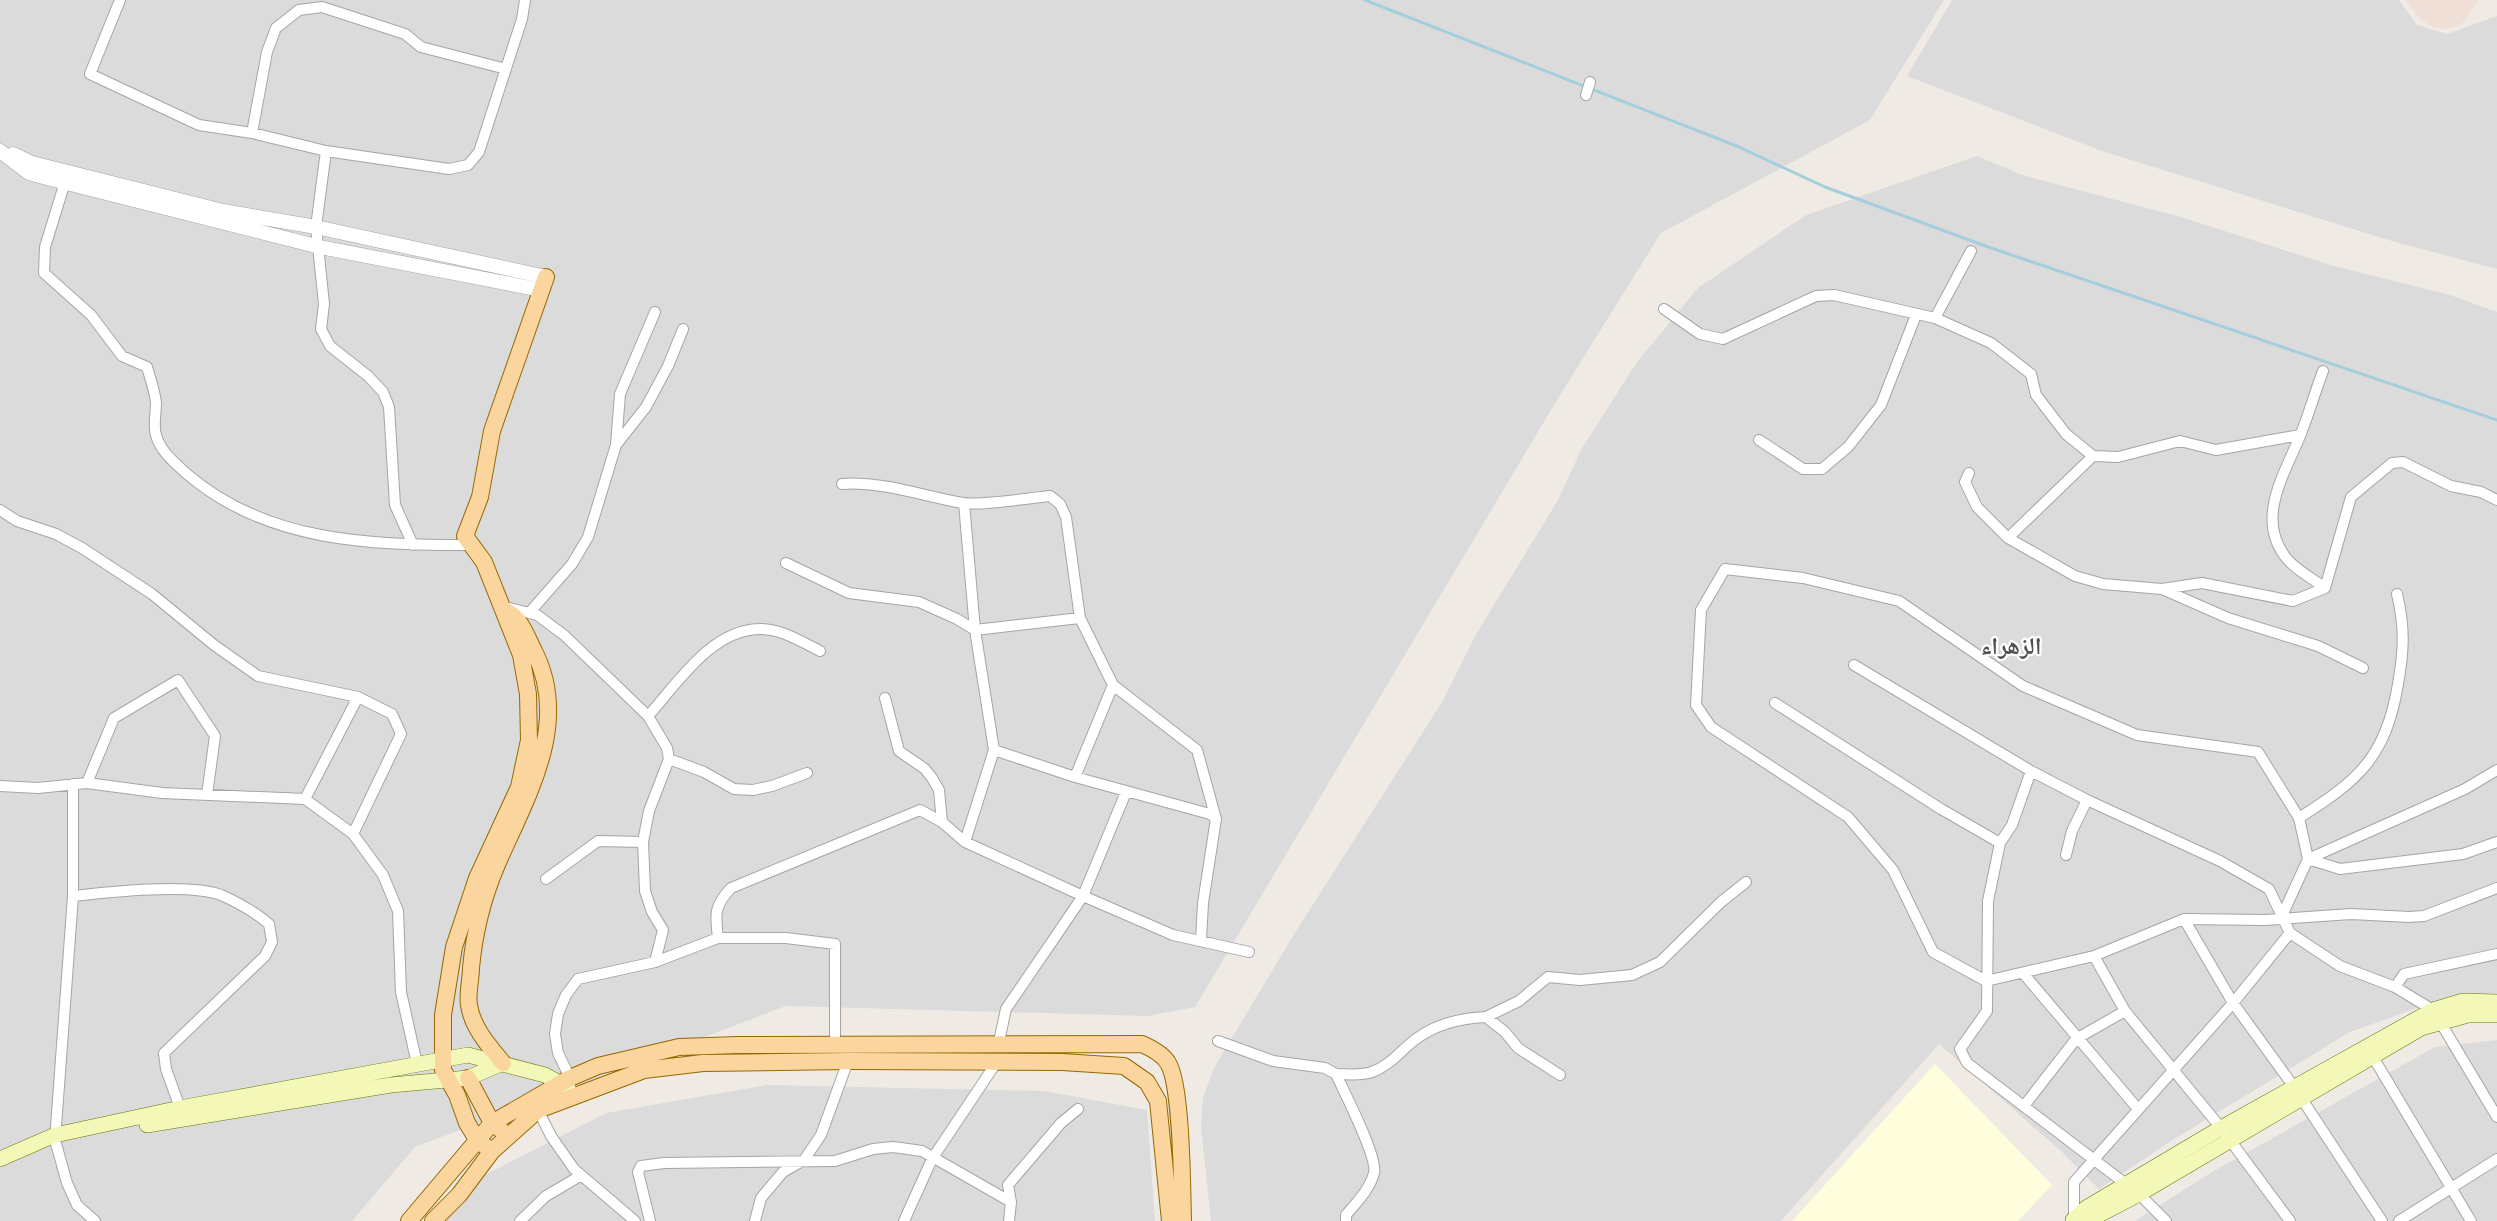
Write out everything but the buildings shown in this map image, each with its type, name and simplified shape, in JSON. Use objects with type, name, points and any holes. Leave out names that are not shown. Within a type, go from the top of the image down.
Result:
[{"type":"main road","points":[[492,1151],[478,1141],[447,1079],[441,1060],[443,1015],[454,946],[477,878],[519,787],[529,740],[528,694],[521,655],[484,562],[469,545],[465,536],[480,497],[492,431],[543,284]]},
{"type":"main road","points":[[501,607],[518,620],[537,656],[548,690],[547,736],[536,780],[495,869],[473,944],[468,1004],[482,1037],[503,1063]]},
{"type":"main road","points":[[2072,1221],[2086,1208],[2132,1190],[2225,1133],[2463,1001],[2497,1002]]},
{"type":"main road","points":[[2437,1016],[2497,1015]]},
{"type":"main road","points":[[433,1221],[459,1195],[492,1151],[538,1110],[644,1071],[703,1063],[848,1061],[997,1055],[1142,1044],[1164,1058],[1169,1064],[1177,1096],[1183,1221]]},
{"type":"main road","points":[[409,1221],[492,1123],[565,1081],[598,1065],[680,1047],[835,1046],[997,1055],[1124,1066],[1147,1082],[1156,1094],[1160,1108],[1170,1221]]},
{"type":"main road","points":[[0,1159],[55,1138],[180,1108],[468,1055],[565,1081],[581,1095]]},
{"type":"main road","points":[[55,1138],[391,1085],[468,1078],[503,1063]]},
{"type":"main road","points":[[468,1078],[492,1123],[509,1135]]},
{"type":"street","points":[[120,0],[90,74],[199,125],[252,133],[326,151],[428,168],[450,169],[468,165],[479,152],[522,19],[525,0]]},
{"type":"street","points":[[252,133],[267,52],[276,28],[299,10],[322,7],[405,34],[420,47],[506,69]]},
{"type":"street","points":[[1586,95],[1590,82]]},
{"type":"street","points":[[0,150],[29,173],[320,247],[543,284]]},
{"type":"street","points":[[0,150],[32,163],[223,211],[316,227],[543,284]]},
{"type":"street","points":[[326,151],[316,227],[320,247],[324,304],[321,329],[330,346],[368,376],[383,392],[389,407],[395,505],[413,545]]},
{"type":"street","points":[[64,182],[45,247],[44,273],[92,315],[122,356],[147,367],[156,400],[156,435],[169,458],[195,481],[239,510],[287,529],[373,543],[469,545]]},
{"type":"street","points":[[1935,318],[1971,251]]},
{"type":"street","points":[[1664,309],[1700,334],[1723,339],[1816,296],[1834,294],[1935,318],[1991,343],[2031,374],[2036,394],[2066,434],[2092,456],[2118,457],[2180,441],[2216,450],[2300,435]]},
{"type":"street","points":[[529,613],[572,564],[588,537],[616,445],[620,394],[655,312]]},
{"type":"street","points":[[1759,440],[1803,469],[1822,469],[1848,447],[1881,405],[1916,315]]},
{"type":"street","points":[[616,445],[646,406],[668,366],[683,328]]},
{"type":"street","points":[[2323,370],[2300,435],[2278,486],[2271,518],[2278,544],[2289,560],[2325,588]]},
{"type":"street","points":[[2008,538],[2092,456]]},
{"type":"street","points":[[2325,588],[2351,497],[2392,463],[2403,462],[2451,486],[2481,492],[2497,500]]},
{"type":"street","points":[[1969,473],[1965,483],[1977,507],[2008,538],[2075,576],[2103,584],[2162,589],[2202,583],[2293,601],[2325,588]]},
{"type":"street","points":[[842,484],[865,482],[964,503],[1050,496],[1060,504],[1066,517],[1080,618],[1113,685],[1197,750],[1216,819],[1203,903],[1201,939]]},
{"type":"street","points":[[964,503],[975,630],[993,750],[965,842]]},
{"type":"street","points":[[0,510],[17,521],[56,534],[82,548],[152,594],[213,645],[258,676],[358,697],[392,714],[401,734],[353,834]]},
{"type":"street","points":[[786,563],[849,593],[919,602],[975,630],[1080,618]]},
{"type":"street","points":[[2281,918],[2308,859],[2299,818],[2258,752],[2137,735],[2023,686],[1899,601],[1803,578],[1725,569],[1701,610],[1696,705],[1711,727],[1848,817],[1893,870],[1933,952],[1986,981],[2094,956],[2184,919],[2281,918],[2351,914],[2424,916],[2497,888]]},
{"type":"street","points":[[2162,589],[2228,618],[2318,646],[2363,668]]},
{"type":"street","points":[[2299,818],[2334,796],[2366,765],[2382,744],[2392,718],[2404,653],[2404,625],[2397,594]]},
{"type":"street","points":[[501,607],[537,615],[564,635],[648,716],[667,748],[669,759],[649,811],[644,842],[645,891],[652,912],[663,930],[655,962]]},
{"type":"street","points":[[648,716],[705,652],[731,636],[759,628],[789,635],[820,651]]},
{"type":"street","points":[[1854,665],[2031,771],[2087,800],[2220,861],[2269,889],[2290,933],[2340,966],[2395,987],[2437,1016],[2497,1117]]},
{"type":"street","points":[[87,783],[114,718],[178,680],[215,736],[207,795]]},
{"type":"street","points":[[1075,777],[1113,685]]},
{"type":"street","points":[[305,799],[358,697]]},
{"type":"street","points":[[885,699],[899,751],[925,769],[939,790],[942,822]]},
{"type":"street","points":[[1775,703],[1941,809],[2000,843]]},
{"type":"street","points":[[993,750],[1075,777],[1210,814],[1216,819]]},
{"type":"street","points":[[669,759],[704,771],[735,789],[753,790],[772,786],[807,772]]},
{"type":"street","points":[[2308,859],[2465,789],[2497,770]]},
{"type":"street","points":[[2031,771],[2012,825],[2000,843],[1988,902],[1987,1011],[1960,1049],[1967,1064],[2094,1159],[2166,1221]]},
{"type":"street","points":[[0,786],[38,788],[87,783],[162,793],[305,799],[353,834],[383,875],[398,910],[400,992],[417,1064]]},
{"type":"street","points":[[73,784],[73,896],[55,1138],[67,1183],[77,1205],[95,1221]]},
{"type":"street","points":[[904,1221],[932,1159],[997,1055],[1006,1009],[1083,896],[1126,792]]},
{"type":"street","points":[[2066,855],[2072,831],[2087,800]]},
{"type":"street","points":[[718,938],[715,913],[721,898],[731,888],[920,810],[942,822],[965,842],[1173,935],[1201,939],[1249,952]]},
{"type":"street","points":[[546,879],[598,841],[644,842]]},
{"type":"street","points":[[2308,859],[2340,869],[2463,854],[2497,842]]},
{"type":"street","points":[[1218,1041],[1273,1062],[1325,1068],[1336,1074],[1371,1073],[1388,1065],[1416,1039],[1430,1031],[1444,1024],[1486,1017],[1519,1001],[1548,977],[1580,980],[1632,975],[1660,962],[1721,902],[1746,882]]},
{"type":"street","points":[[73,896],[127,891],[198,891],[220,895],[269,924],[272,942],[265,956],[164,1053],[166,1069],[180,1108]]},
{"type":"street","points":[[2184,919],[2233,1003],[2298,1092],[2382,1221]]},
{"type":"street","points":[[2072,1221],[2074,1182],[2233,1003],[2290,933]]},
{"type":"street","points":[[565,1081],[555,1034],[558,1014],[566,995],[578,979],[655,962],[718,938],[786,938],[835,944],[835,1046]]},
{"type":"street","points":[[2395,987],[2404,974],[2497,954]]},
{"type":"street","points":[[2094,956],[2125,1011],[2225,1133],[2290,1221]]},
{"type":"street","points":[[2023,972],[2076,1039],[2138,1109]]},
{"type":"street","points":[[2024,1106],[2076,1039],[2125,1011]]},
{"type":"street","points":[[1486,1017],[1505,1032],[1518,1048],[1560,1075]]},
{"type":"street","points":[[2370,1052],[2471,1221]]},
{"type":"street","points":[[755,1221],[761,1198],[783,1172],[804,1161],[821,1135],[848,1061]]},
{"type":"street","points":[[1336,1074],[1370,1151],[1375,1171],[1368,1188],[1346,1215],[1346,1221]]},
{"type":"street","points":[[1009,1221],[1011,1202],[1008,1185],[1061,1123],[1078,1109]]},
{"type":"street","points":[[538,1110],[551,1136],[580,1176],[635,1221]]},
{"type":"street","points":[[650,1221],[638,1172],[641,1166],[664,1163],[835,1161],[873,1149],[893,1147],[922,1151],[932,1159],[1011,1202]]},
{"type":"street","points":[[2399,1221],[2497,1159]]},
{"type":"street","points":[[520,1221],[546,1196],[580,1176]]},
{"type":"shaded area","points":[[0,0],[1944,0],[1870,120],[1661,233],[1557,400],[1195,1007],[1148,1016],[786,1006],[415,1147],[352,1221],[0,1221]]},
{"type":"shaded area","points":[[1952,0],[2399,0],[2417,25],[2447,34],[2497,16],[2497,269],[2395,242],[2102,151],[1907,76]]},
{"type":"shaded area","points":[[2405,0],[2479,0],[2461,25],[2448,29],[2435,28],[2421,20]]},
{"type":"shaded area","points":[[1977,156],[2022,175],[2181,217],[2334,266],[2450,295],[2497,312],[2497,998],[2451,996],[2350,1032],[2171,1141],[2099,1189],[2062,1152],[1939,1044],[1781,1221],[1211,1221],[1201,1127],[1203,1097],[1214,1068],[1291,939],[1442,702],[1475,636],[1558,500],[1582,448],[1637,362],[1698,288],[1806,215]]},
{"type":"shaded area","points":[[2497,1040],[2497,1221],[2135,1221],[2212,1172],[2435,1047]]},
{"type":"shaded area","points":[[1935,1064],[2052,1185],[2018,1221],[1792,1221]]},
{"type":"shaded area","points":[[767,1085],[1045,1091],[1147,1110],[1155,1221],[443,1221],[479,1178],[606,1113]]},
{"type":"waterway","points":[[1365,0],[1739,147],[1825,187],[1991,248],[2497,420]]},
{"type":"district","name":"الزهراء","points":[[2011,646]]}]
